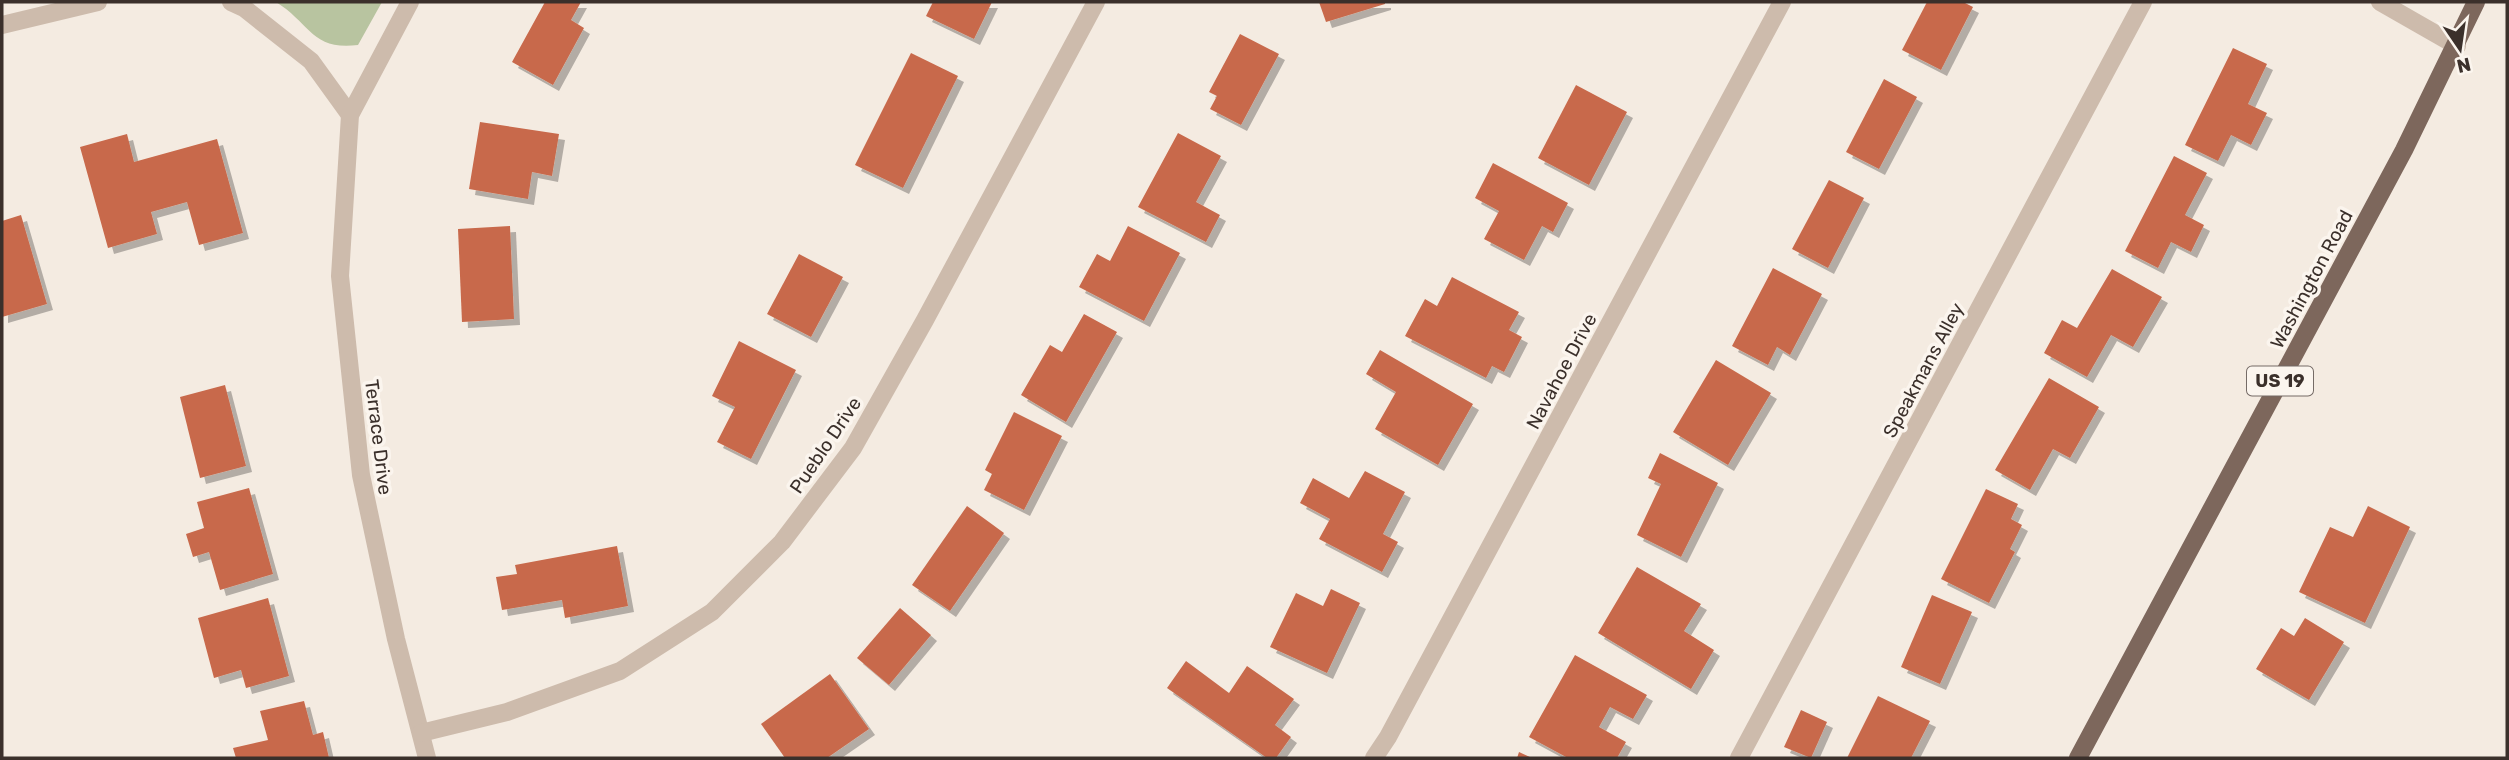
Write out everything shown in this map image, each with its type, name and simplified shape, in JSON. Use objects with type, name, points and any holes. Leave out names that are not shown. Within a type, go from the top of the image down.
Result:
[{"type":"main road","name":"Washington Road","points":[[2078,758],[2404,150],[2457,46],[2476,2]]},
{"type":"street","points":[[2,25],[98,2]]},
{"type":"street","points":[[231,2],[244,8],[311,61],[350,115]]},
{"type":"street","name":"Terrace Drive","points":[[410,2],[350,115],[340,276],[361,475],[396,639],[427,758]]},
{"type":"street","name":"Pueblo Drive","points":[[421,733],[507,712],[620,671],[712,612],[782,542],[853,448],[1096,2]]},
{"type":"street","name":"Navahoe Drive","points":[[1374,758],[1388,737],[1782,2]]},
{"type":"street","name":"Speakmans Alley","points":[[1740,758],[2143,2]]},
{"type":"street","points":[[2380,2],[2457,46]]},
{"type":"green space","points":[[276,2],[382,2],[358,45],[343,46],[321,40]]},
{"type":"building","points":[[545,2],[581,2],[571,20],[584,28],[553,85],[512,62]]},
{"type":"building","points":[[933,2],[992,2],[974,39],[926,16]]},
{"type":"building","points":[[1319,2],[1385,2],[1385,4],[1326,22]]},
{"type":"building","points":[[1927,2],[1963,2],[1973,7],[1941,70],[1902,50]]},
{"type":"building","points":[[1240,34],[1279,54],[1241,125],[1210,109],[1217,96],[1209,92]]},
{"type":"building","points":[[2233,48],[2267,64],[2248,104],[2267,113],[2251,145],[2231,135],[2218,161],[2185,145]]},
{"type":"building","points":[[911,53],[958,76],[903,188],[855,165]]},
{"type":"building","points":[[1884,79],[1917,97],[1879,169],[1846,152]]},
{"type":"building","points":[[1576,85],[1627,112],[1589,185],[1538,158]]},
{"type":"building","points":[[480,122],[559,134],[552,176],[532,172],[528,199],[469,189]]},
{"type":"building","points":[[1178,133],[1221,156],[1196,202],[1220,215],[1206,242],[1138,207]]},
{"type":"building","points":[[127,134],[134,162],[217,139],[243,233],[199,245],[187,202],[151,212],[157,234],[108,248],[80,147]]},
{"type":"building","points":[[2174,156],[2207,173],[2185,215],[2204,225],[2191,252],[2171,242],[2158,268],[2125,251]]},
{"type":"building","points":[[1493,163],[1568,203],[1553,232],[1542,226],[1524,260],[1484,239],[1499,211],[1475,198]]},
{"type":"building","points":[[1829,180],[1864,198],[1828,268],[1792,249]]},
{"type":"building","points":[[21,215],[47,304],[2,317],[2,221]]},
{"type":"building","points":[[510,226],[514,319],[462,322],[458,229]]},
{"type":"building","points":[[1128,226],[1180,253],[1144,321],[1079,287],[1097,254],[1110,261]]},
{"type":"building","points":[[799,254],[843,277],[811,337],[767,314]]},
{"type":"building","points":[[1773,268],[1822,294],[1790,355],[1777,347],[1768,365],[1732,346]]},
{"type":"building","points":[[2112,269],[2162,297],[2133,347],[2111,335],[2087,377],[2044,353],[2062,320],[2077,328]]},
{"type":"building","points":[[1452,277],[1519,312],[1509,330],[1522,337],[1504,372],[1492,366],[1486,378],[1405,336],[1425,299],[1437,306]]},
{"type":"building","points":[[1084,314],[1117,332],[1066,422],[1021,395],[1050,345],[1062,352]]},
{"type":"building","points":[[739,341],[796,370],[751,459],[717,442],[735,407],[712,396]]},
{"type":"building","points":[[1380,350],[1473,404],[1438,465],[1375,429],[1396,392],[1366,374]]},
{"type":"building","points":[[1716,360],[1771,393],[1728,465],[1673,432]]},
{"type":"building","points":[[2049,378],[2099,407],[2070,458],[2053,449],[2030,490],[1995,470]]},
{"type":"building","points":[[225,385],[246,466],[200,478],[180,397]]},
{"type":"building","points":[[1014,412],[1062,436],[1024,510],[984,490],[992,474],[985,470]]},
{"type":"building","points":[[1660,453],[1718,483],[1681,557],[1637,535],[1661,484],[1648,478]]},
{"type":"building","points":[[1365,471],[1405,492],[1383,534],[1398,542],[1382,572],[1319,539],[1330,519],[1300,503],[1313,478],[1349,498]]},
{"type":"building","points":[[249,488],[273,574],[220,590],[209,552],[193,557],[186,534],[204,528],[197,502]]},
{"type":"building","points":[[1986,489],[2018,504],[2011,519],[2022,525],[2010,549],[2015,552],[1989,603],[1941,579]]},
{"type":"building","points":[[967,506],[1004,533],[950,611],[912,585]]},
{"type":"building","points":[[2368,506],[2410,527],[2365,623],[2299,592],[2330,527],[2353,537]]},
{"type":"building","points":[[617,546],[628,606],[565,618],[562,600],[502,610],[496,577],[517,574],[515,565]]},
{"type":"building","points":[[1637,567],[1701,604],[1684,631],[1714,650],[1691,689],[1598,633]]},
{"type":"building","points":[[1331,589],[1360,603],[1327,673],[1270,647],[1296,593],[1323,606]]},
{"type":"building","points":[[1932,595],[1972,612],[1940,684],[1901,667]]},
{"type":"building","points":[[268,598],[289,676],[246,688],[241,670],[214,678],[198,618]]},
{"type":"building","points":[[900,608],[931,635],[889,685],[857,658]]},
{"type":"building","points":[[2305,618],[2344,642],[2309,700],[2256,669],[2281,628],[2294,636]]},
{"type":"building","points":[[1575,655],[1647,695],[1633,719],[1610,707],[1599,727],[1626,742],[1617,758],[1568,758],[1529,737]]},
{"type":"building","points":[[1186,661],[1229,693],[1247,666],[1294,699],[1275,725],[1291,737],[1276,758],[1267,758],[1167,688]]},
{"type":"building","points":[[830,674],[869,729],[827,758],[785,758],[761,724]]},
{"type":"building","points":[[1878,696],[1930,721],[1911,758],[1847,758]]},
{"type":"building","points":[[304,701],[313,735],[323,732],[329,758],[236,758],[233,748],[268,740],[260,711]]},
{"type":"building","points":[[1801,710],[1827,722],[1811,758],[1784,747]]},
{"type":"building","points":[[1519,752],[1532,758],[1517,758]]}]
